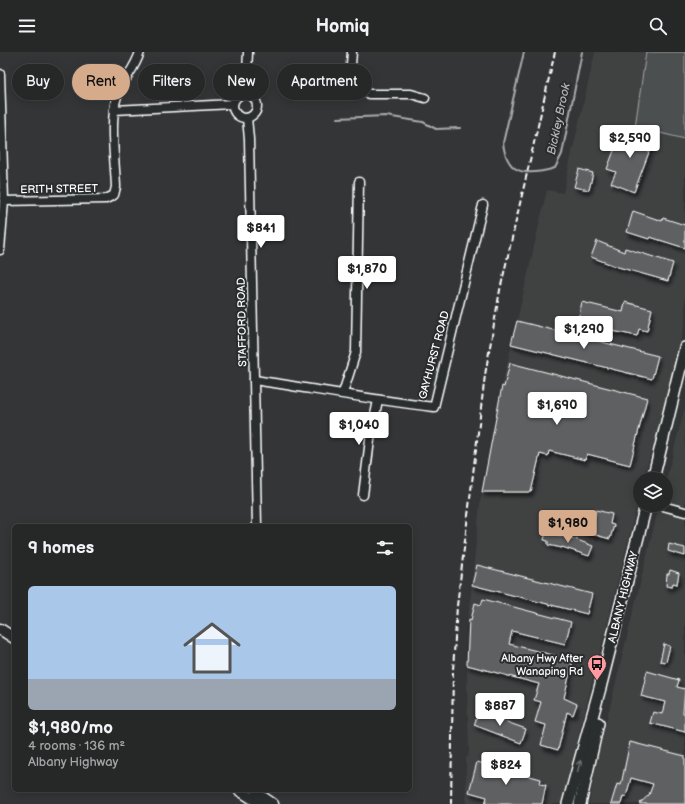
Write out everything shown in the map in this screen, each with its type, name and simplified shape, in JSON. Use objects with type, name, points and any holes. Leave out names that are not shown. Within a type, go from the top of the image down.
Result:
[{"type":"highway","points":[[655,472],[685,348]]},
{"type":"highway","points":[[662,472],[685,377]]},
{"type":"highway","name":"ALBANY HIGHWAY","points":[[568,804],[600,688],[644,512]]},
{"type":"highway","name":"ALBANY HIGHWAY","points":[[580,804],[606,689],[652,512]]},
{"type":"highway","points":[[586,776],[586,804]]},
{"type":"main road","points":[[0,629],[12,637]]},
{"type":"main road","points":[[0,637],[12,645]]},
{"type":"main road","points":[[247,792],[261,804]]},
{"type":"main road","points":[[248,792],[273,804]]},
{"type":"street","points":[[140,52],[137,63],[118,95],[114,110],[233,104]]},
{"type":"street","points":[[247,64],[248,52]]},
{"type":"street","points":[[352,52],[350,77],[357,89],[369,94],[411,94],[425,98]]},
{"type":"street","points":[[0,74],[4,201],[0,250]]},
{"type":"street","points":[[236,100],[233,104],[236,114],[247,118],[255,113],[257,104],[255,100]]},
{"type":"street","name":"ERITH STREET","points":[[4,201],[106,199],[114,195],[116,186],[114,110]]},
{"type":"street","name":"STAFFORD ROAD","points":[[247,118],[249,139],[257,524]]},
{"type":"street","points":[[343,393],[356,352],[359,182]]},
{"type":"street","name":"GAYHURST ROAD","points":[[254,380],[343,393],[378,400],[434,407],[483,205]]},
{"type":"street","points":[[364,495],[370,440],[378,400]]},
{"type":"street","points":[[673,509],[685,512]]},
{"type":"shaded area","points":[[595,52],[646,52],[635,127],[685,139],[685,322],[658,429],[645,472],[633,472],[633,512],[635,512],[561,804],[466,804],[466,757],[468,757],[469,751],[467,688],[468,621],[480,503],[502,386],[547,190],[563,193]]},
{"type":"shaded area","points":[[646,52],[685,52],[685,139],[635,127]]},
{"type":"shaded area","points":[[685,407],[685,804],[589,804],[599,751],[657,512],[673,512],[673,472],[668,472]]},
{"type":"building","points":[[628,129],[654,139],[634,192],[611,183],[616,172],[607,169],[620,135],[625,137]]},
{"type":"building","points":[[579,169],[593,173],[589,190],[574,187]]},
{"type":"building","points":[[633,211],[662,221],[663,218],[685,225],[685,248],[650,237],[649,239],[627,232]]},
{"type":"building","points":[[597,241],[624,252],[625,248],[673,263],[668,281],[618,267],[591,257]]},
{"type":"building","points":[[582,302],[623,312],[625,302],[652,309],[647,331],[639,329],[637,336],[577,324]]},
{"type":"building","points":[[517,321],[658,356],[652,379],[511,344]]},
{"type":"building","points":[[510,363],[647,398],[630,465],[587,454],[585,460],[549,451],[548,456],[540,454],[531,492],[482,492],[502,386],[504,387]]},
{"type":"building","points":[[596,510],[612,514],[610,524],[614,525],[610,539],[585,532],[588,519],[594,520]]},
{"type":"building","points":[[546,532],[572,538],[593,546],[589,556],[562,547],[548,545],[548,541],[544,540]]},
{"type":"building","points":[[669,544],[685,548],[685,556],[668,551]]},
{"type":"building","points":[[477,565],[592,594],[587,614],[472,585]]},
{"type":"building","points":[[670,570],[679,573],[677,584],[673,583],[672,587],[666,586],[667,574],[669,574]]},
{"type":"building","points":[[483,599],[571,622],[565,644],[512,631],[509,644],[573,660],[564,698],[577,704],[573,715],[567,712],[558,750],[541,745],[546,725],[535,722],[541,702],[534,700],[539,684],[467,665],[469,619],[471,620],[475,603],[481,605]]},
{"type":"building","points":[[664,644],[670,646],[666,662],[660,661]]},
{"type":"building","points":[[647,671],[679,680],[677,687],[685,689],[683,713],[685,714],[685,732],[650,723],[653,712],[662,714],[665,702],[641,696]]},
{"type":"building","points":[[479,712],[526,729],[521,743],[474,725]]},
{"type":"building","points":[[630,742],[685,756],[685,804],[639,804],[649,795],[653,784],[631,778],[626,797],[623,796],[621,804],[611,804],[617,784],[621,785]]},
{"type":"building","points":[[477,762],[541,779],[540,784],[546,785],[542,804],[485,804],[487,797],[469,792]]},
{"type":"waterway","name":"Bickley Brook","points":[[524,52],[503,143],[505,154],[514,168],[520,171],[528,172],[545,171],[555,168],[562,154],[582,52]]},
{"type":"waterway","points":[[337,118],[386,116],[423,122],[436,129],[460,128]]},
{"type":"railway","points":[[451,804],[453,670],[457,606],[485,375],[500,290],[555,52]]},
{"type":"place","name":"Albany Hwy After Wanaping Rd","points":[[597,681]]}]
